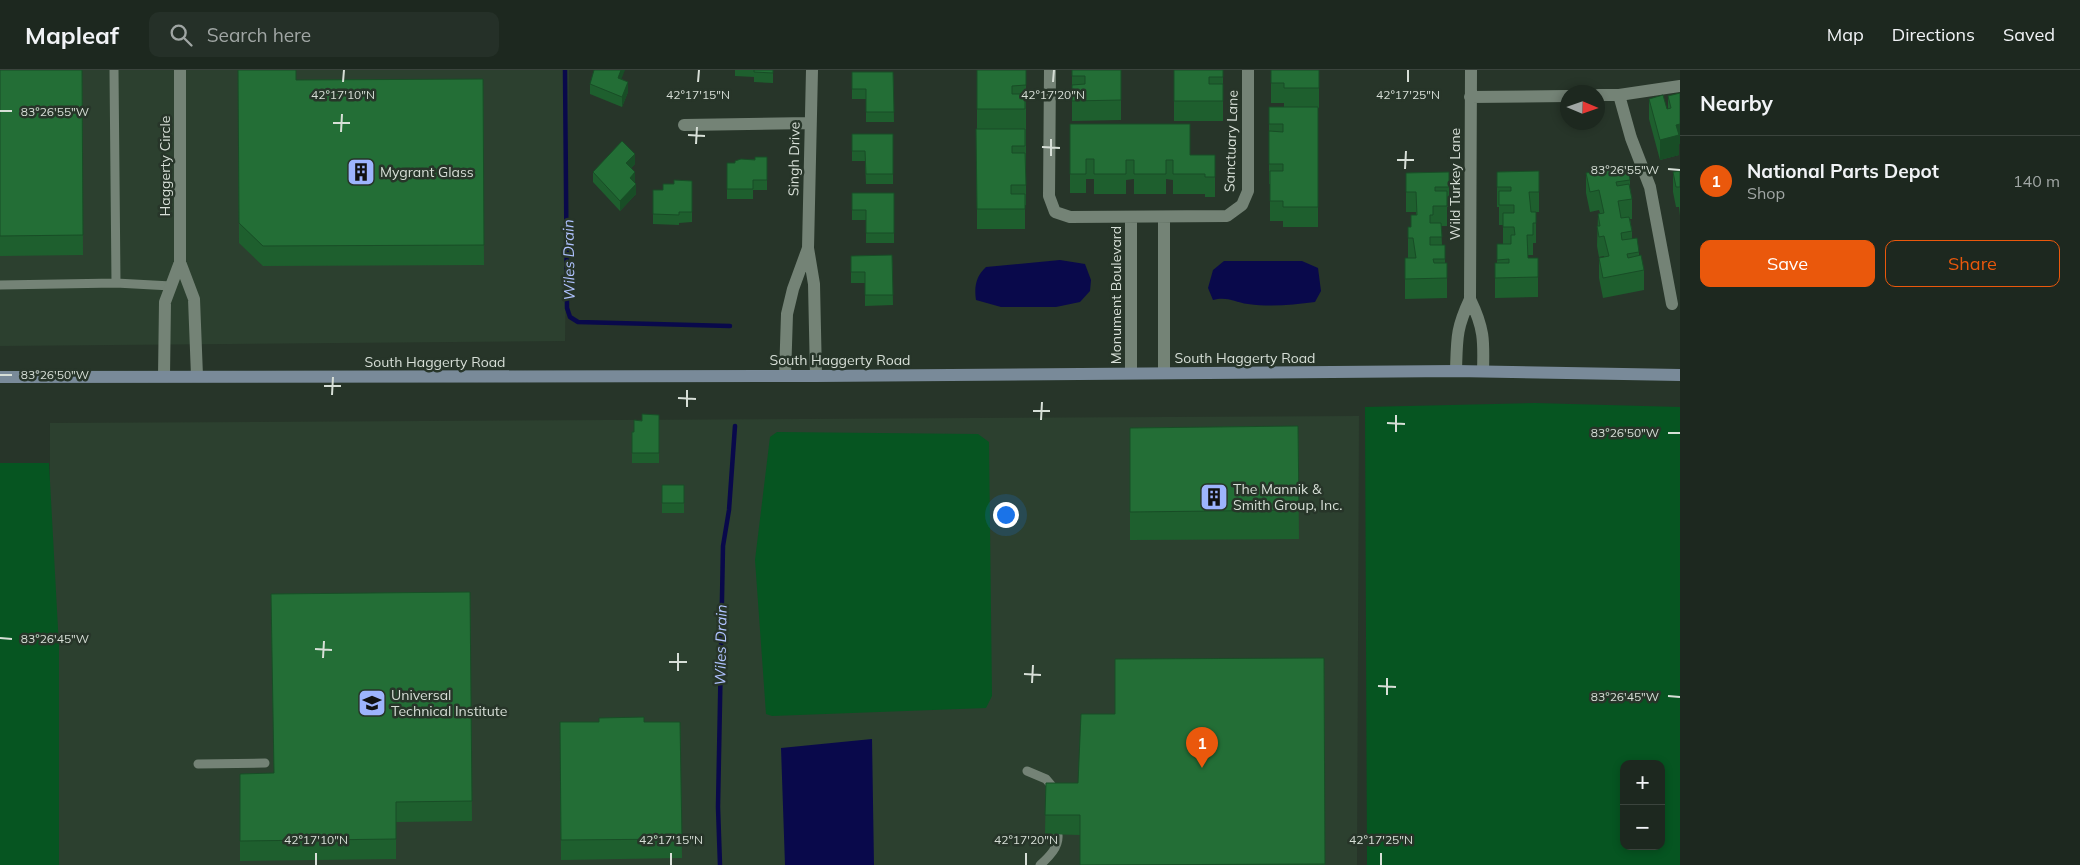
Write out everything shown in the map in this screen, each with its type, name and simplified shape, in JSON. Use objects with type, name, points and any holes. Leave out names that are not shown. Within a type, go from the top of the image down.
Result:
[{"type":"main road","name":"South Haggerty Road","points":[[0,377],[816,376],[1456,371],[1680,376]]},
{"type":"street","name":"Haggerty Circle","points":[[164,376],[166,302],[180,262],[180,70]]},
{"type":"street","name":"Singh Drive","points":[[812,70],[808,248],[814,284],[816,376]]},
{"type":"street","name":"Sanctuary Lane","points":[[1050,70],[1049,196],[1055,212],[1070,217],[1227,216],[1242,205],[1248,191],[1248,70]]},
{"type":"street","name":"Wild Turkey Lane","points":[[1456,371],[1456,335],[1470,299],[1471,70]]},
{"type":"street","points":[[1605,95],[1619,95],[1680,86]]},
{"type":"street","points":[[1619,95],[1628,131],[1650,187],[1672,304]]},
{"type":"street","points":[[1470,97],[1560,96]]},
{"type":"street","points":[[684,125],[810,123]]},
{"type":"street","name":"Monument Boulevard","points":[[1131,217],[1131,374]]},
{"type":"street","points":[[1164,217],[1164,373]]},
{"type":"street","name":"Singh Drive","points":[[785,376],[787,314],[793,289],[808,248]]},
{"type":"street","name":"Haggerty Circle","points":[[180,262],[194,299],[197,376]]},
{"type":"street","name":"Wild Turkey Lane","points":[[1470,299],[1481,322],[1484,335],[1483,371]]},
{"type":"lane","points":[[114,70],[116,283]]},
{"type":"lane","points":[[0,285],[116,283],[171,286]]},
{"type":"lane","points":[[198,764],[265,763]]},
{"type":"lane","points":[[1027,771],[1046,778],[1058,794],[1058,802]]},
{"type":"lane","points":[[1040,865],[1048,859],[1058,842],[1058,835]]},
{"type":"shaded area","points":[[0,70],[569,70],[565,341],[0,346]]},
{"type":"shaded area","points":[[1060,260],[1085,264],[1091,280],[1090,291],[1080,302],[1056,307],[1001,307],[976,300],[976,282],[986,267]]},
{"type":"shaded area","points":[[1224,261],[1302,261],[1318,268],[1321,291],[1315,302],[1290,305],[1256,305],[1227,299],[1213,300],[1208,288],[1213,270]]},
{"type":"shaded area","points":[[1359,416],[1357,865],[49,865],[50,423]]},
{"type":"shaded area","points":[[872,739],[874,865],[785,865],[781,748]]},
{"type":"green space","points":[[1535,403],[1680,407],[1680,865],[1367,865],[1365,407]]},
{"type":"green space","points":[[777,432],[978,434],[989,442],[992,696],[986,708],[772,716],[766,714],[755,560],[770,437]]},
{"type":"green space","points":[[0,463],[49,463],[59,647],[59,865],[0,865]]},
{"type":"building","points":[[0,70],[82,70],[83,235],[0,236]]},
{"type":"building","name":"Mygrant Glass","points":[[238,70],[296,70],[296,80],[483,79],[484,245],[263,246],[239,223]]},
{"type":"building","points":[[594,70],[621,70],[618,78],[628,82],[622,97],[590,84]]},
{"type":"building","points":[[754,70],[773,70],[773,73],[754,72]]},
{"type":"building","points":[[977,70],[1026,70],[1026,85],[1012,86],[1012,94],[1025,94],[1025,109],[977,109]]},
{"type":"building","points":[[1072,70],[1121,70],[1121,100],[1072,101],[1072,85],[1085,84],[1085,76],[1072,76]]},
{"type":"building","points":[[1174,70],[1223,70],[1223,77],[1209,77],[1209,84],[1223,84],[1223,101],[1174,101]]},
{"type":"building","points":[[1271,70],[1319,70],[1319,88],[1284,88],[1284,83],[1271,83]]},
{"type":"building","points":[[852,72],[893,72],[894,112],[866,112],[866,89],[852,89]]},
{"type":"building","points":[[1680,93],[1680,124],[1676,125],[1679,135],[1660,140],[1649,99],[1663,95],[1667,109],[1671,108],[1668,96]]},
{"type":"building","points":[[1269,107],[1318,107],[1318,207],[1283,207],[1283,201],[1270,201],[1270,171],[1283,171],[1283,164],[1269,164],[1269,131],[1283,132],[1283,124],[1269,124]]},
{"type":"building","points":[[1070,124],[1190,124],[1190,155],[1215,155],[1215,177],[1205,177],[1205,174],[1173,174],[1173,160],[1166,160],[1166,174],[1134,174],[1134,160],[1126,160],[1126,174],[1094,174],[1094,159],[1086,159],[1086,174],[1070,174]]},
{"type":"building","points":[[976,129],[1025,129],[1025,146],[1012,146],[1012,153],[1025,153],[1026,185],[1011,185],[1011,194],[1025,194],[1025,209],[977,209]]},
{"type":"building","points":[[852,134],[893,134],[893,174],[866,174],[865,151],[852,151]]},
{"type":"building","points":[[622,141],[635,154],[626,163],[635,172],[630,178],[636,184],[620,201],[593,172]]},
{"type":"building","points":[[755,157],[767,157],[767,180],[753,180],[753,189],[727,189],[727,163],[735,163],[735,161],[741,159],[755,160]]},
{"type":"building","points":[[1628,166],[1630,180],[1616,182],[1617,186],[1629,184],[1632,199],[1618,201],[1621,218],[1629,217],[1632,231],[1621,233],[1622,240],[1637,238],[1639,252],[1627,254],[1628,258],[1641,255],[1644,270],[1603,278],[1599,258],[1609,256],[1604,236],[1599,237],[1597,226],[1600,226],[1598,214],[1604,213],[1599,190],[1590,192],[1586,173]]},
{"type":"building","points":[[1539,171],[1539,192],[1529,192],[1531,212],[1536,212],[1536,223],[1533,223],[1533,235],[1527,235],[1528,258],[1538,258],[1538,277],[1495,278],[1495,263],[1509,263],[1509,259],[1497,260],[1497,244],[1511,244],[1511,235],[1515,235],[1514,227],[1503,227],[1503,213],[1514,213],[1514,205],[1499,205],[1499,191],[1511,191],[1511,187],[1497,187],[1497,172]]},
{"type":"building","points":[[1680,171],[1680,187],[1676,187],[1673,172]]},
{"type":"building","points":[[1449,172],[1449,187],[1435,187],[1435,191],[1447,191],[1447,206],[1433,206],[1433,215],[1430,215],[1430,223],[1441,223],[1442,237],[1430,237],[1430,245],[1445,245],[1445,259],[1433,259],[1434,263],[1447,263],[1447,278],[1405,279],[1405,258],[1416,258],[1413,238],[1408,238],[1408,227],[1411,227],[1411,215],[1417,215],[1416,192],[1406,192],[1406,173]]},
{"type":"building","points":[[674,180],[692,181],[692,212],[679,212],[679,215],[653,214],[653,190],[663,190],[663,184],[674,184]]},
{"type":"building","points":[[852,193],[894,193],[894,233],[866,233],[866,210],[852,210]]},
{"type":"building","points":[[892,255],[893,295],[865,295],[865,272],[851,272],[851,256]]},
{"type":"building","points":[[642,414],[659,415],[659,453],[632,453],[634,420],[642,421]]},
{"type":"building","name":"The Mannik & Smith Group, Inc.","points":[[1298,426],[1299,510],[1130,512],[1130,428]]},
{"type":"building","points":[[662,485],[684,485],[684,503],[662,503]]},
{"type":"building","name":"Universal Technical Institute","points":[[470,592],[472,801],[396,802],[396,839],[240,841],[240,774],[274,773],[271,594]]},
{"type":"building","points":[[1324,658],[1325,864],[1080,865],[1080,815],[1045,815],[1046,783],[1078,783],[1081,714],[1115,714],[1115,659]]},
{"type":"building","points":[[644,717],[644,722],[680,722],[682,839],[561,840],[560,722],[599,722],[599,718]]},
{"type":"waterway","name":"Wiles Drain","points":[[565,70],[567,308],[570,317],[578,322],[730,326]]},
{"type":"waterway","name":"Wiles Drain","points":[[720,865],[718,807],[723,546],[729,510],[735,426]]},
{"type":"place","name":"Mygrant Glass","points":[[361,172]]},
{"type":"place","name":"The Mannik & Smith Group, Inc.","points":[[1214,497]]},
{"type":"place","name":"Universal Technical Institute","points":[[372,703]]},
{"type":"place","name":"National Parts Depot","points":[[1202,768]]}]
